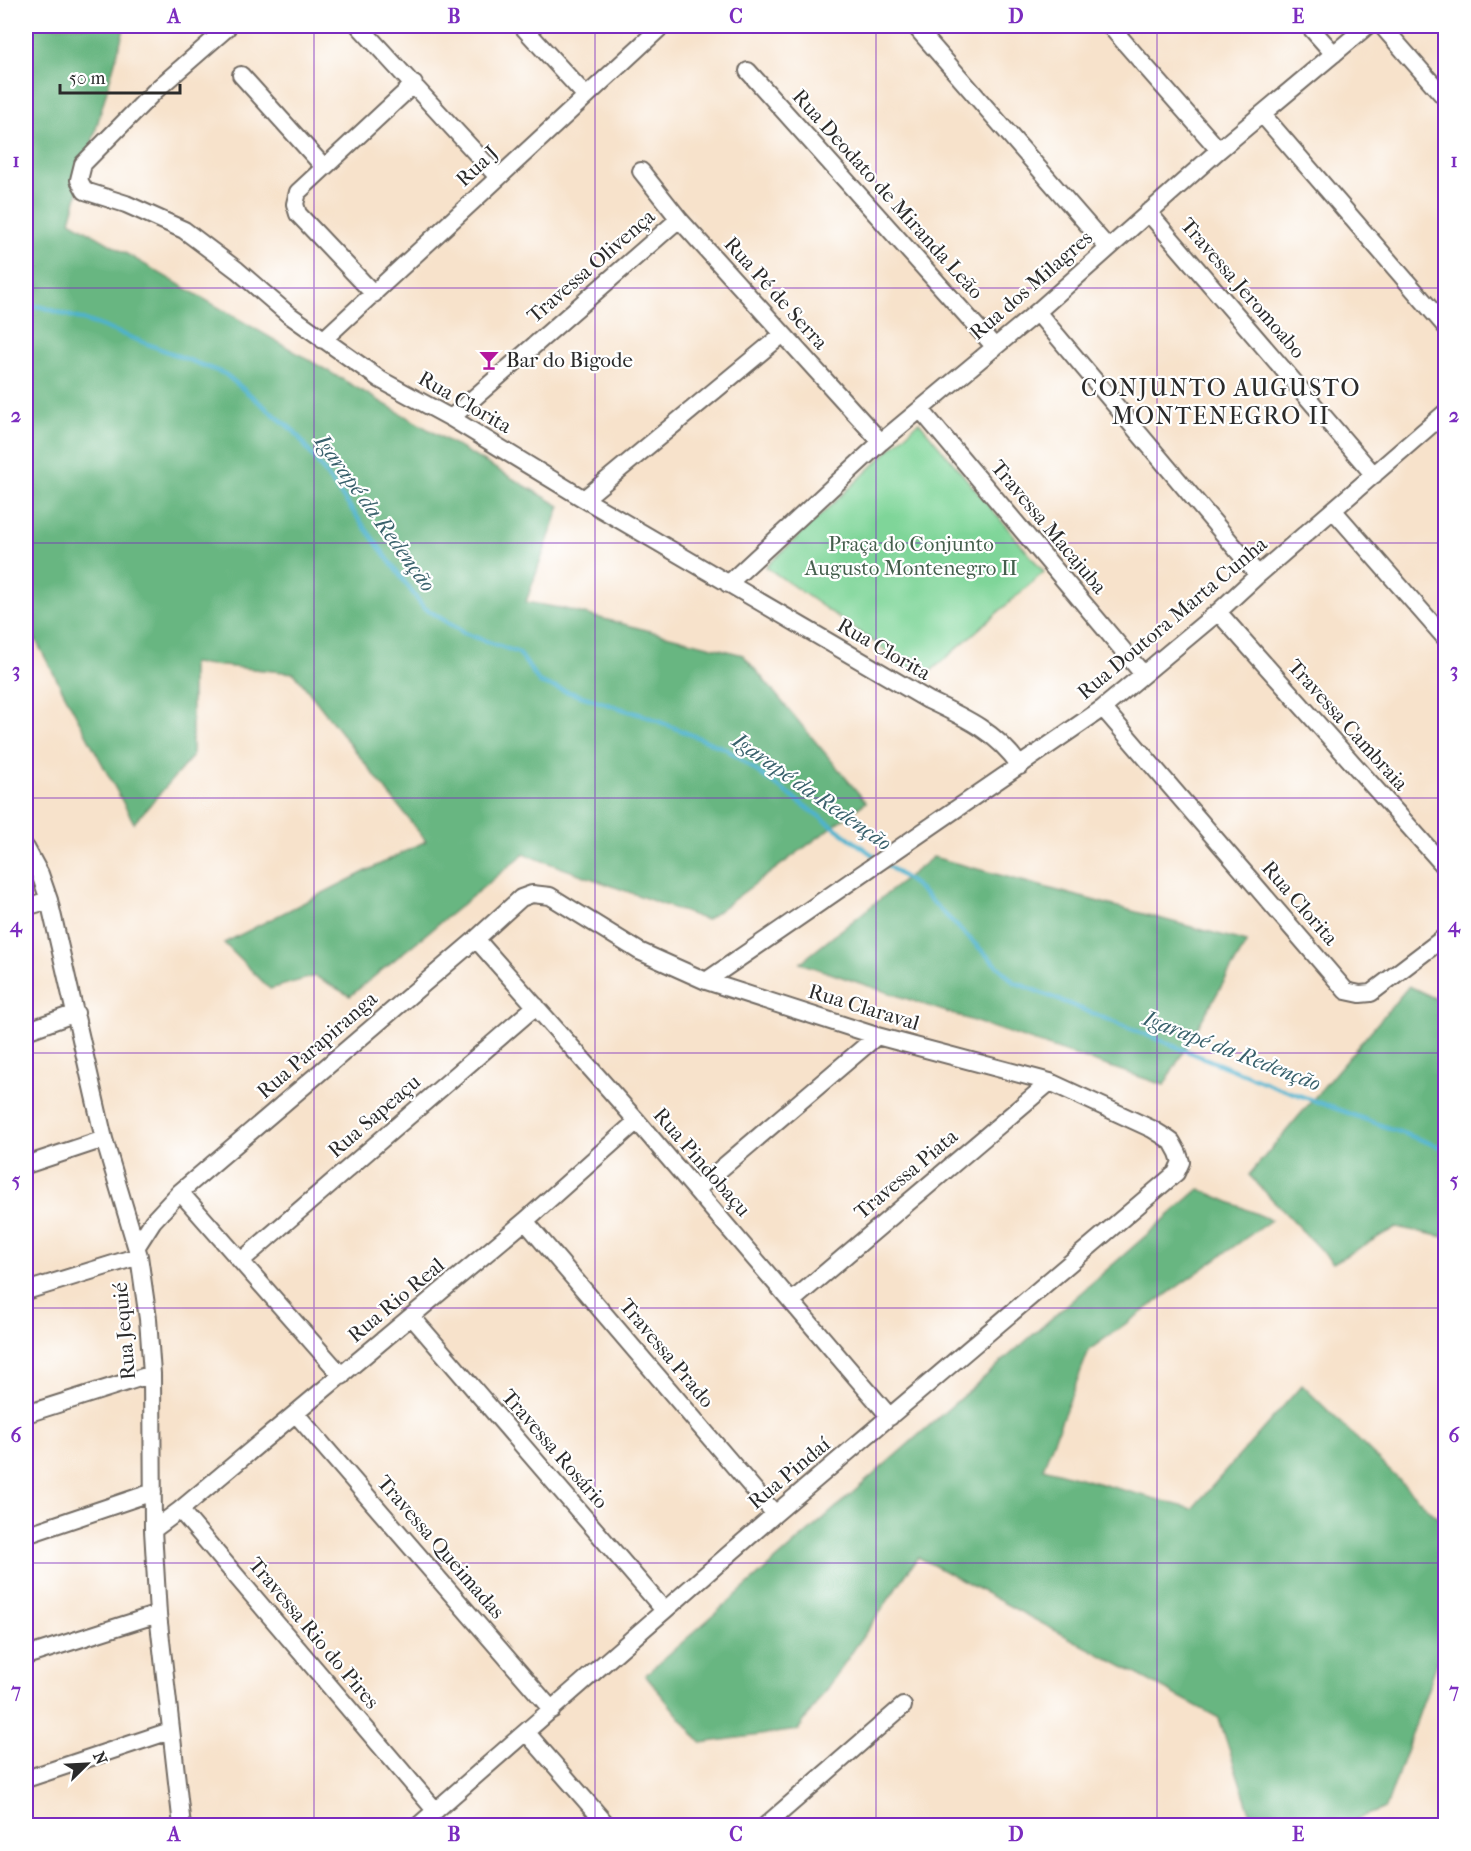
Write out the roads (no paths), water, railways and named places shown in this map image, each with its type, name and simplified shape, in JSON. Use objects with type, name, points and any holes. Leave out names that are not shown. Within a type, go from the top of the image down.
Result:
[{"type":"street","points":[[359,26],[498,177]]},
{"type":"street","points":[[522,26],[586,96]]},
{"type":"street","name":"Rua J","points":[[323,340],[662,26]]},
{"type":"street","points":[[915,26],[1108,248]]},
{"type":"street","points":[[1110,26],[1219,150]]},
{"type":"street","points":[[1309,26],[1334,54]]},
{"type":"street","name":"Rua dos Milagres","points":[[728,584],[881,442],[1037,312],[1219,150],[1367,26]]},
{"type":"street","points":[[1382,26],[1446,99]]},
{"type":"street","name":"Rua Clorita","points":[[227,28],[156,90],[83,164],[79,180],[84,191],[126,204],[184,230],[237,270],[288,314],[381,380],[452,418],[728,584],[928,700],[980,726],[1001,742],[1020,766]]},
{"type":"street","name":"Rua Deodato de Miranda Leão","points":[[748,71],[994,346]]},
{"type":"street","points":[[241,75],[324,167]]},
{"type":"street","points":[[374,294],[298,214],[294,204],[298,192],[414,84]]},
{"type":"street","points":[[1262,114],[1446,327]]},
{"type":"street","name":"Rua Pé de Serra","points":[[641,171],[679,219],[881,442]]},
{"type":"street","name":"Travessa Jeromoabo","points":[[1148,212],[1374,475]]},
{"type":"street","name":"Travessa Olivença","points":[[452,418],[679,219]]},
{"type":"street","points":[[1037,312],[1258,575]]},
{"type":"street","points":[[584,498],[783,334]]},
{"type":"street","name":"Travessa Macajuba","points":[[921,410],[1143,674]]},
{"type":"street","name":"Rua Doutora Marta Cunha","points":[[706,981],[1103,708],[1218,612],[1446,412]]},
{"type":"street","points":[[1334,511],[1446,639]]},
{"type":"street","name":"Travessa Cambraia","points":[[1218,612],[1446,868]]},
{"type":"street","name":"Rua Clorita","points":[[1103,708],[1346,991],[1360,994],[1371,993],[1446,936]]},
{"type":"street","name":"Rua Jequié","points":[[26,848],[40,874],[48,900],[104,1139],[138,1251],[148,1319],[152,1374],[153,1530],[158,1614],[182,1826]]},
{"type":"street","name":"Rua Claraval","points":[[540,893],[550,896],[639,951],[706,981],[877,1036],[1050,1082],[1152,1129],[1172,1142],[1178,1153]]},
{"type":"street","name":"Rua Parapiranga","points":[[138,1251],[153,1221],[180,1192],[521,898],[540,893]]},
{"type":"street","points":[[26,908],[48,900]]},
{"type":"street","name":"Rua Pindobaçu","points":[[476,939],[637,1121],[890,1417]]},
{"type":"street","name":"Rua Sapeaçu","points":[[241,1261],[537,1006]]},
{"type":"street","points":[[26,1031],[76,1013]]},
{"type":"street","points":[[696,1190],[877,1036]]},
{"type":"street","name":"Travessa Piata","points":[[792,1301],[1050,1082]]},
{"type":"street","name":"Rua Rio Real","points":[[180,1510],[525,1221],[637,1121]]},
{"type":"street","points":[[26,1165],[104,1139]]},
{"type":"street","name":"Rua Pindaí","points":[[418,1826],[774,1514],[1176,1173],[1180,1162],[1178,1153]]},
{"type":"street","points":[[180,1192],[342,1376]]},
{"type":"street","name":"Travessa Prado","points":[[525,1221],[774,1514]]},
{"type":"street","points":[[26,1291],[138,1251]]},
{"type":"street","name":"Travessa Rosário","points":[[412,1317],[664,1610]]},
{"type":"street","points":[[26,1414],[152,1374]]},
{"type":"street","name":"Travessa Queimadas","points":[[296,1414],[552,1710]]},
{"type":"street","points":[[26,1535],[153,1492]]},
{"type":"street","points":[[153,1530],[180,1510]]},
{"type":"street","name":"Travessa Rio do Pires","points":[[180,1510],[435,1810]]},
{"type":"street","points":[[26,1656],[158,1614]]},
{"type":"street","points":[[765,1826],[903,1706]]},
{"type":"street","points":[[26,1779],[170,1731]]},
{"type":"street","points":[[526,1732],[608,1826]]},
{"type":"waterway","name":"Igarapé da Redenção","points":[[26,305],[42,307],[96,324],[225,374],[295,432],[423,607],[464,633],[519,653],[540,683],[648,717],[726,749],[877,858]]},
{"type":"waterway","name":"Igarapé da Redenção","points":[[884,863],[916,886],[1014,982],[1274,1086],[1446,1149]]},
{"type":"place","name":"Bar do Bigode","points":[[489,360]]},
{"type":"district","name":"CONJUNTO AUGUSTO MONTENEGRO II","points":[[1221,402]]},
{"type":"park label","name":"Praça do Conjunto Augusto Montenegro II","points":[[911,556]]}]
